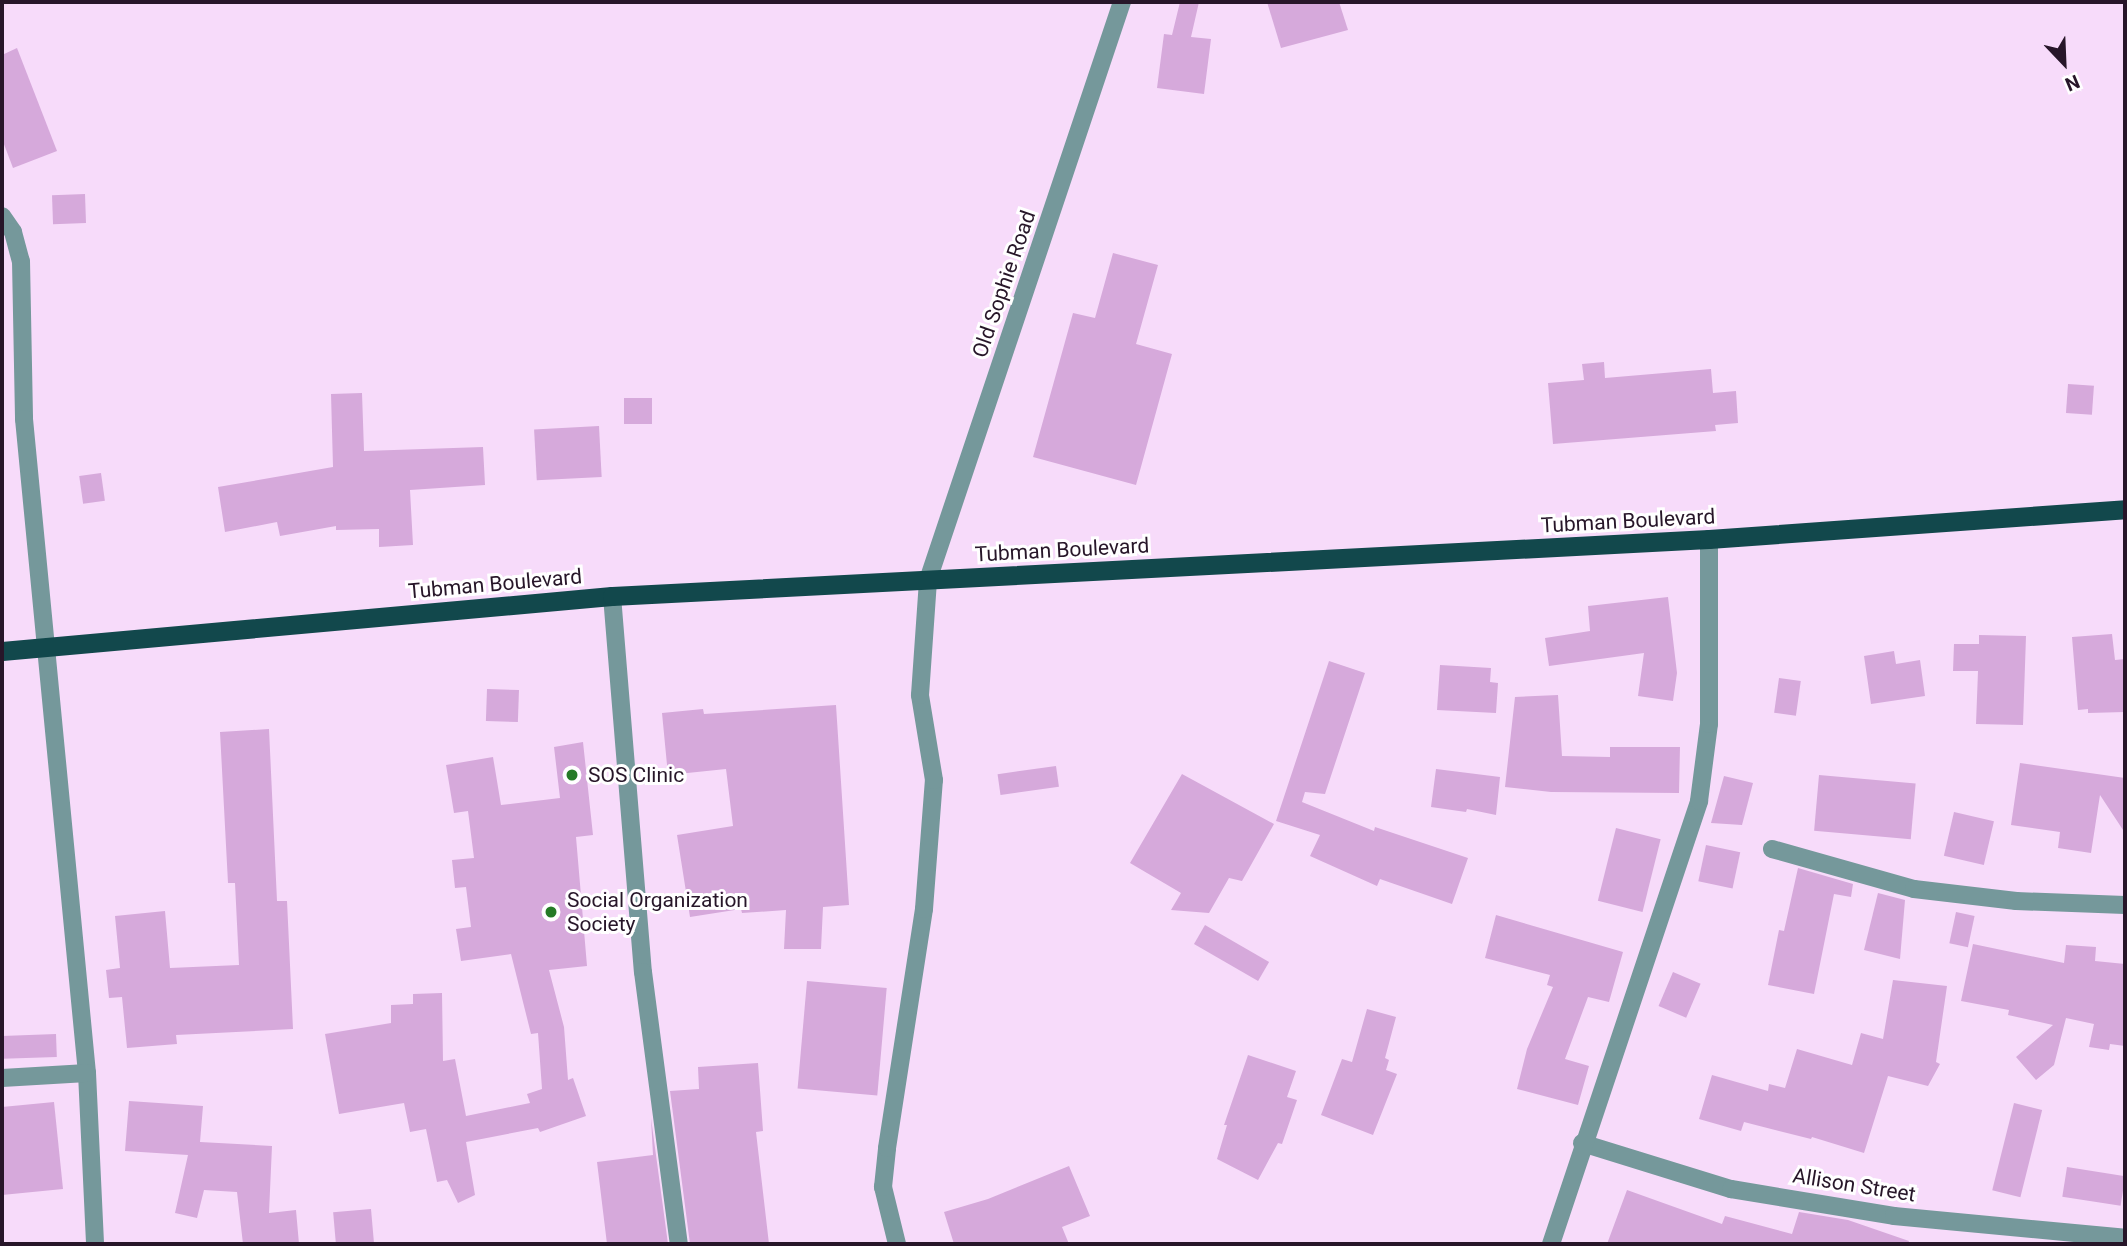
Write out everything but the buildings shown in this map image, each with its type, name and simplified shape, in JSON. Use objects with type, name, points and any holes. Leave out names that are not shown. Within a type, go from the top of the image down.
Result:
[{"type":"highway","name":"Tubman Boulevard","points":[[2,651],[612,596],[1709,539],[2125,509]]},
{"type":"street","name":"Old Sophie Road","points":[[897,1244],[883,1186],[924,909],[934,780],[920,695],[928,580],[1122,2]]},
{"type":"street","points":[[2,216],[13,232],[21,261],[24,419],[87,1073],[95,1244]]},
{"type":"street","points":[[1551,1244],[1582,1143],[1699,801],[1709,724],[1709,539]]},
{"type":"street","points":[[612,596],[643,972],[678,1244]]},
{"type":"street","points":[[1772,849],[1914,889],[2016,901],[2125,905]]},
{"type":"street","points":[[2,1078],[87,1073]]},
{"type":"street","name":"Allison Street","points":[[1582,1143],[1731,1189],[1894,1216],[2125,1238]]},
{"type":"place","name":"SOS Clinic","points":[[572,775]]},
{"type":"place","name":"Social Organization Society","points":[[551,912]]}]
